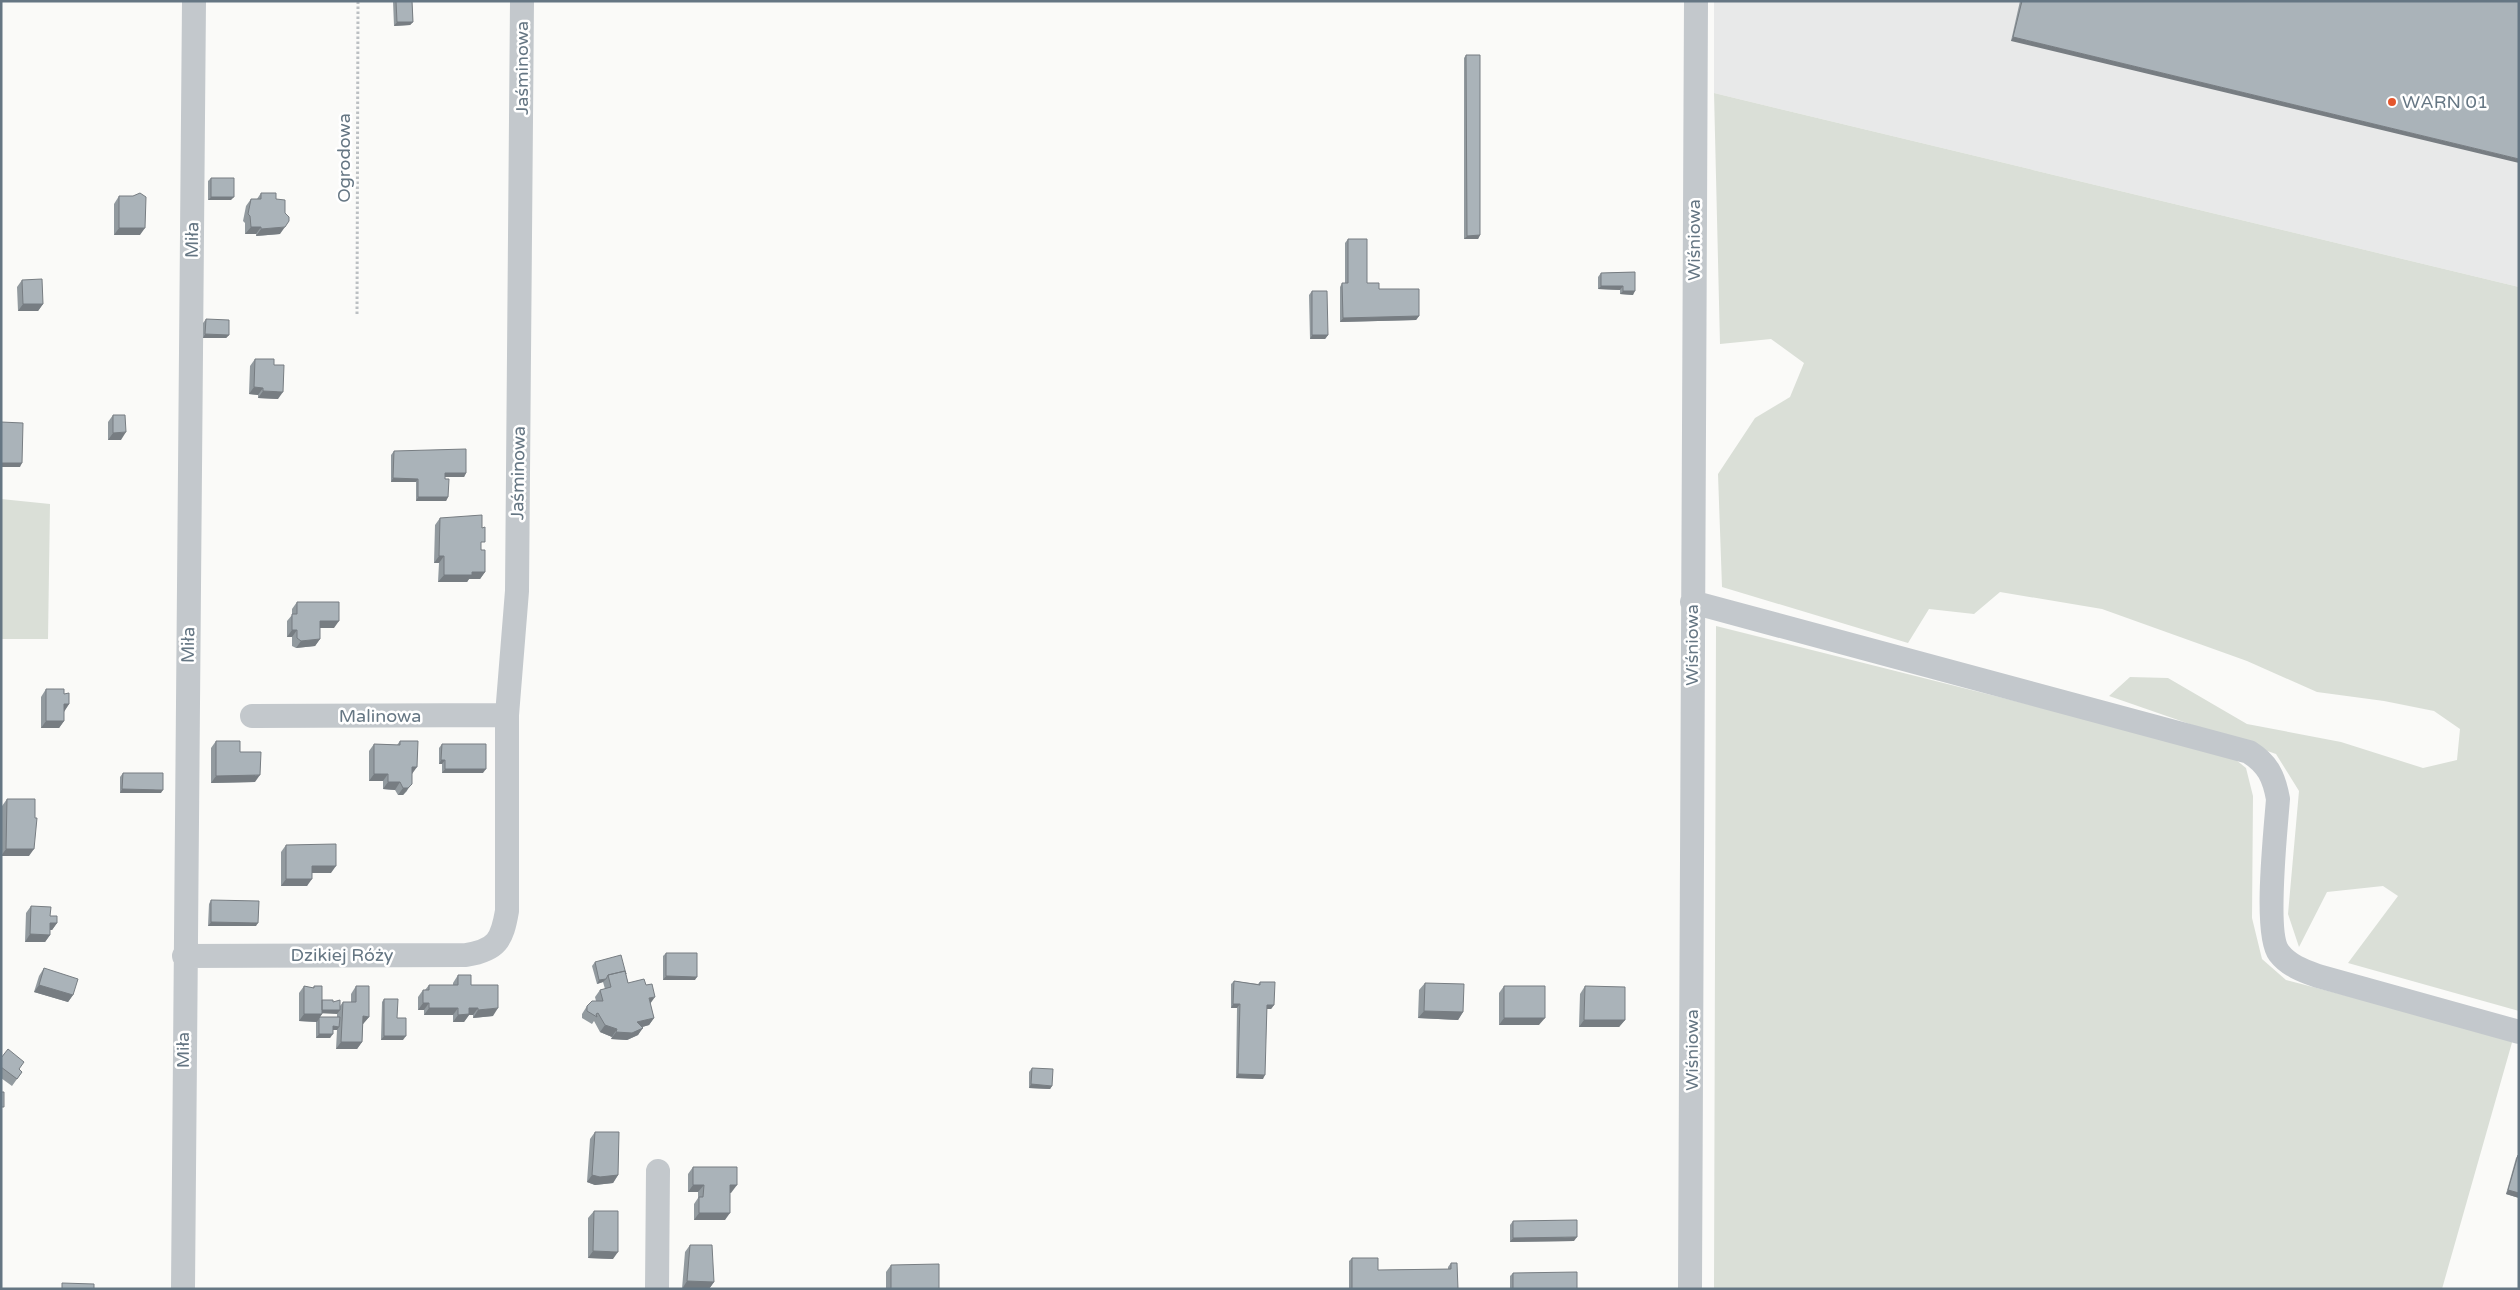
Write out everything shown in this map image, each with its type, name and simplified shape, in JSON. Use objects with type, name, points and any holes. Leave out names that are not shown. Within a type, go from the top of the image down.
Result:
[{"type":"street","name":"Miła","points":[[182,1289],[194,1]]},
{"type":"street","name":"Jaśminowa","points":[[497,944],[504,928],[507,911],[507,715],[517,591],[522,1]]},
{"type":"street","name":"Wiśniowa","points":[[1690,1289],[1696,1]]},
{"type":"street","points":[[1692,602],[2249,752],[2262,761],[2271,773],[2278,799],[2272,927],[2278,952],[2299,969],[2318,976],[2519,1032]]},
{"type":"street","name":"Malinowa","points":[[252,716],[507,715]]},
{"type":"street","name":"Dzikiej Róży","points":[[184,956],[466,955],[482,952],[497,944]]},
{"type":"street","points":[[657,1289],[658,1172]]},
{"type":"path","name":"Ogrodowa","points":[[357,314],[358,1]]},
{"type":"shaded area","points":[[1714,1],[2519,1],[2519,287],[1714,93]]},
{"type":"shaded area","points":[[1714,93],[2519,287],[2519,1011],[2348,963],[2398,896],[2383,886],[2327,892],[2299,947],[2288,914],[2299,791],[2276,754],[2109,696],[2130,677],[2168,678],[2247,724],[2341,742],[2423,768],[2457,760],[2460,729],[2434,711],[2384,701],[2317,692],[2247,661],[2102,609],[2000,592],[1974,614],[1929,609],[1908,643],[1722,587],[1718,474],[1755,418],[1790,397],[1804,363],[1771,339],[1720,344]]},
{"type":"shaded area","points":[[1,499],[50,504],[48,639],[1,639]]},
{"type":"shaded area","points":[[1716,626],[2230,755],[2246,768],[2253,796],[2252,918],[2262,959],[2286,980],[2513,1039],[2442,1289],[1714,1289]]},
{"type":"building","points":[[396,1],[412,1],[413,22],[397,22]]},
{"type":"building","name":"WARN 01","points":[[2022,1],[2519,1],[2519,159],[2013,37]]},
{"type":"building","points":[[1466,55],[1480,55],[1480,235],[1467,236]]},
{"type":"building","points":[[211,178],[234,178],[234,197],[211,197]]},
{"type":"building","points":[[140,193],[146,197],[145,228],[119,228],[119,196],[133,196]]},
{"type":"building","points":[[261,193],[276,193],[276,199],[285,200],[285,213],[289,217],[289,221],[285,227],[261,229],[261,227],[251,227],[248,214],[251,199],[261,199]]},
{"type":"building","points":[[1348,239],[1367,239],[1367,283],[1379,283],[1379,289],[1419,289],[1419,316],[1343,318],[1342,283],[1348,283]]},
{"type":"building","points":[[1635,272],[1635,291],[1623,291],[1623,286],[1601,286],[1601,273]]},
{"type":"building","points":[[42,279],[43,304],[23,304],[22,280]]},
{"type":"building","points":[[1312,291],[1327,291],[1328,335],[1312,335]]},
{"type":"building","points":[[206,319],[229,320],[229,335],[205,334]]},
{"type":"building","points":[[255,359],[274,359],[274,365],[284,365],[283,392],[263,391],[263,388],[254,387]]},
{"type":"building","points":[[113,415],[125,415],[126,432],[113,433]]},
{"type":"building","points":[[1,422],[23,423],[22,463],[1,463]]},
{"type":"building","points":[[466,449],[466,473],[445,473],[445,479],[449,479],[448,497],[418,497],[418,479],[393,478],[394,451]]},
{"type":"building","points":[[482,515],[482,528],[485,527],[485,542],[481,542],[481,550],[485,550],[485,572],[472,572],[472,575],[444,575],[444,556],[439,556],[440,518]]},
{"type":"building","points":[[297,602],[339,602],[339,621],[320,621],[320,639],[301,641],[297,638],[297,630],[292,630],[292,614],[297,614]]},
{"type":"building","points":[[46,689],[64,689],[64,694],[69,693],[69,704],[64,704],[64,721],[46,721]]},
{"type":"building","points":[[216,741],[240,741],[240,752],[261,752],[260,775],[216,776]]},
{"type":"building","points":[[400,741],[418,741],[417,767],[412,767],[412,784],[408,788],[403,788],[400,782],[388,782],[388,774],[374,774],[374,744],[400,745]]},
{"type":"building","points":[[442,744],[486,744],[486,769],[445,769],[445,760],[441,760]]},
{"type":"building","points":[[123,773],[163,773],[163,790],[122,789]]},
{"type":"building","points":[[7,799],[35,799],[35,818],[37,818],[34,849],[6,849]]},
{"type":"building","points":[[336,844],[336,866],[312,866],[312,879],[286,879],[286,845]]},
{"type":"building","points":[[211,900],[259,901],[258,923],[211,922]]},
{"type":"building","points":[[31,906],[51,907],[50,916],[57,916],[57,923],[50,923],[50,935],[30,934]]},
{"type":"building","points":[[666,953],[697,953],[697,977],[666,976]]},
{"type":"building","points":[[621,955],[626,974],[625,971],[608,975],[606,979],[599,980],[595,962]]},
{"type":"building","points":[[44,968],[78,979],[73,995],[39,985]]},
{"type":"building","points":[[625,971],[628,983],[644,979],[646,985],[652,984],[655,997],[649,998],[654,1018],[637,1022],[643,1028],[632,1033],[616,1032],[617,1029],[605,1025],[598,1013],[596,1014],[597,1017],[587,1011],[587,1006],[592,1001],[603,1001],[600,990],[611,987],[608,975]]},
{"type":"building","points":[[458,975],[471,975],[471,985],[498,985],[498,1008],[478,1010],[478,1008],[469,1008],[469,1014],[458,1015],[458,1008],[429,1008],[429,1003],[423,1003],[423,990],[429,990],[429,985],[458,985]]},
{"type":"building","points":[[1234,981],[1260,985],[1260,982],[1275,982],[1274,1005],[1267,1005],[1265,1075],[1238,1074],[1240,1004],[1233,1004]]},
{"type":"building","points":[[1425,983],[1464,984],[1463,1012],[1424,1011]]},
{"type":"building","points":[[304,986],[314,988],[314,986],[322,986],[322,1014],[304,1014]]},
{"type":"building","points":[[356,986],[369,986],[369,1017],[363,1016],[362,1042],[341,1042],[343,1002],[356,1002]]},
{"type":"building","points":[[1504,986],[1545,986],[1545,1018],[1504,1018]]},
{"type":"building","points":[[1585,986],[1625,987],[1625,1020],[1584,1020]]},
{"type":"building","points":[[384,999],[398,999],[397,1018],[406,1018],[406,1036],[384,1036]]},
{"type":"building","points":[[322,1000],[333,1000],[333,1002],[340,1000],[340,1010],[322,1010]]},
{"type":"building","points":[[320,1017],[340,1017],[339,1027],[333,1026],[333,1034],[319,1034]]},
{"type":"building","points":[[8,1049],[24,1062],[19,1069],[22,1072],[17,1079],[1,1067],[1,1058]]},
{"type":"building","points":[[1032,1068],[1053,1069],[1052,1086],[1031,1084]]},
{"type":"building","points":[[1,1092],[4,1092],[4,1107],[1,1107]]},
{"type":"building","points":[[595,1132],[619,1132],[618,1175],[600,1177],[592,1175]]},
{"type":"building","points":[[2519,1155],[2519,1193],[2508,1190]]},
{"type":"building","points":[[693,1167],[737,1167],[737,1185],[730,1185],[730,1213],[699,1213],[699,1197],[703,1197],[704,1185],[693,1185]]},
{"type":"building","points":[[594,1211],[618,1211],[618,1252],[593,1251]]},
{"type":"building","points":[[1577,1220],[1577,1237],[1513,1238],[1513,1221]]},
{"type":"building","points":[[690,1245],[712,1245],[714,1282],[687,1281]]},
{"type":"building","points":[[1352,1258],[1378,1258],[1378,1270],[1451,1269],[1451,1263],[1457,1263],[1458,1289],[1352,1289]]},
{"type":"building","points":[[939,1264],[939,1289],[891,1289],[891,1265]]},
{"type":"building","points":[[1577,1272],[1577,1289],[1513,1289],[1513,1273]]},
{"type":"building","points":[[62,1283],[94,1284],[94,1289],[62,1289]]},
{"type":"place","name":"WARN 01","points":[[2392,102]]}]
